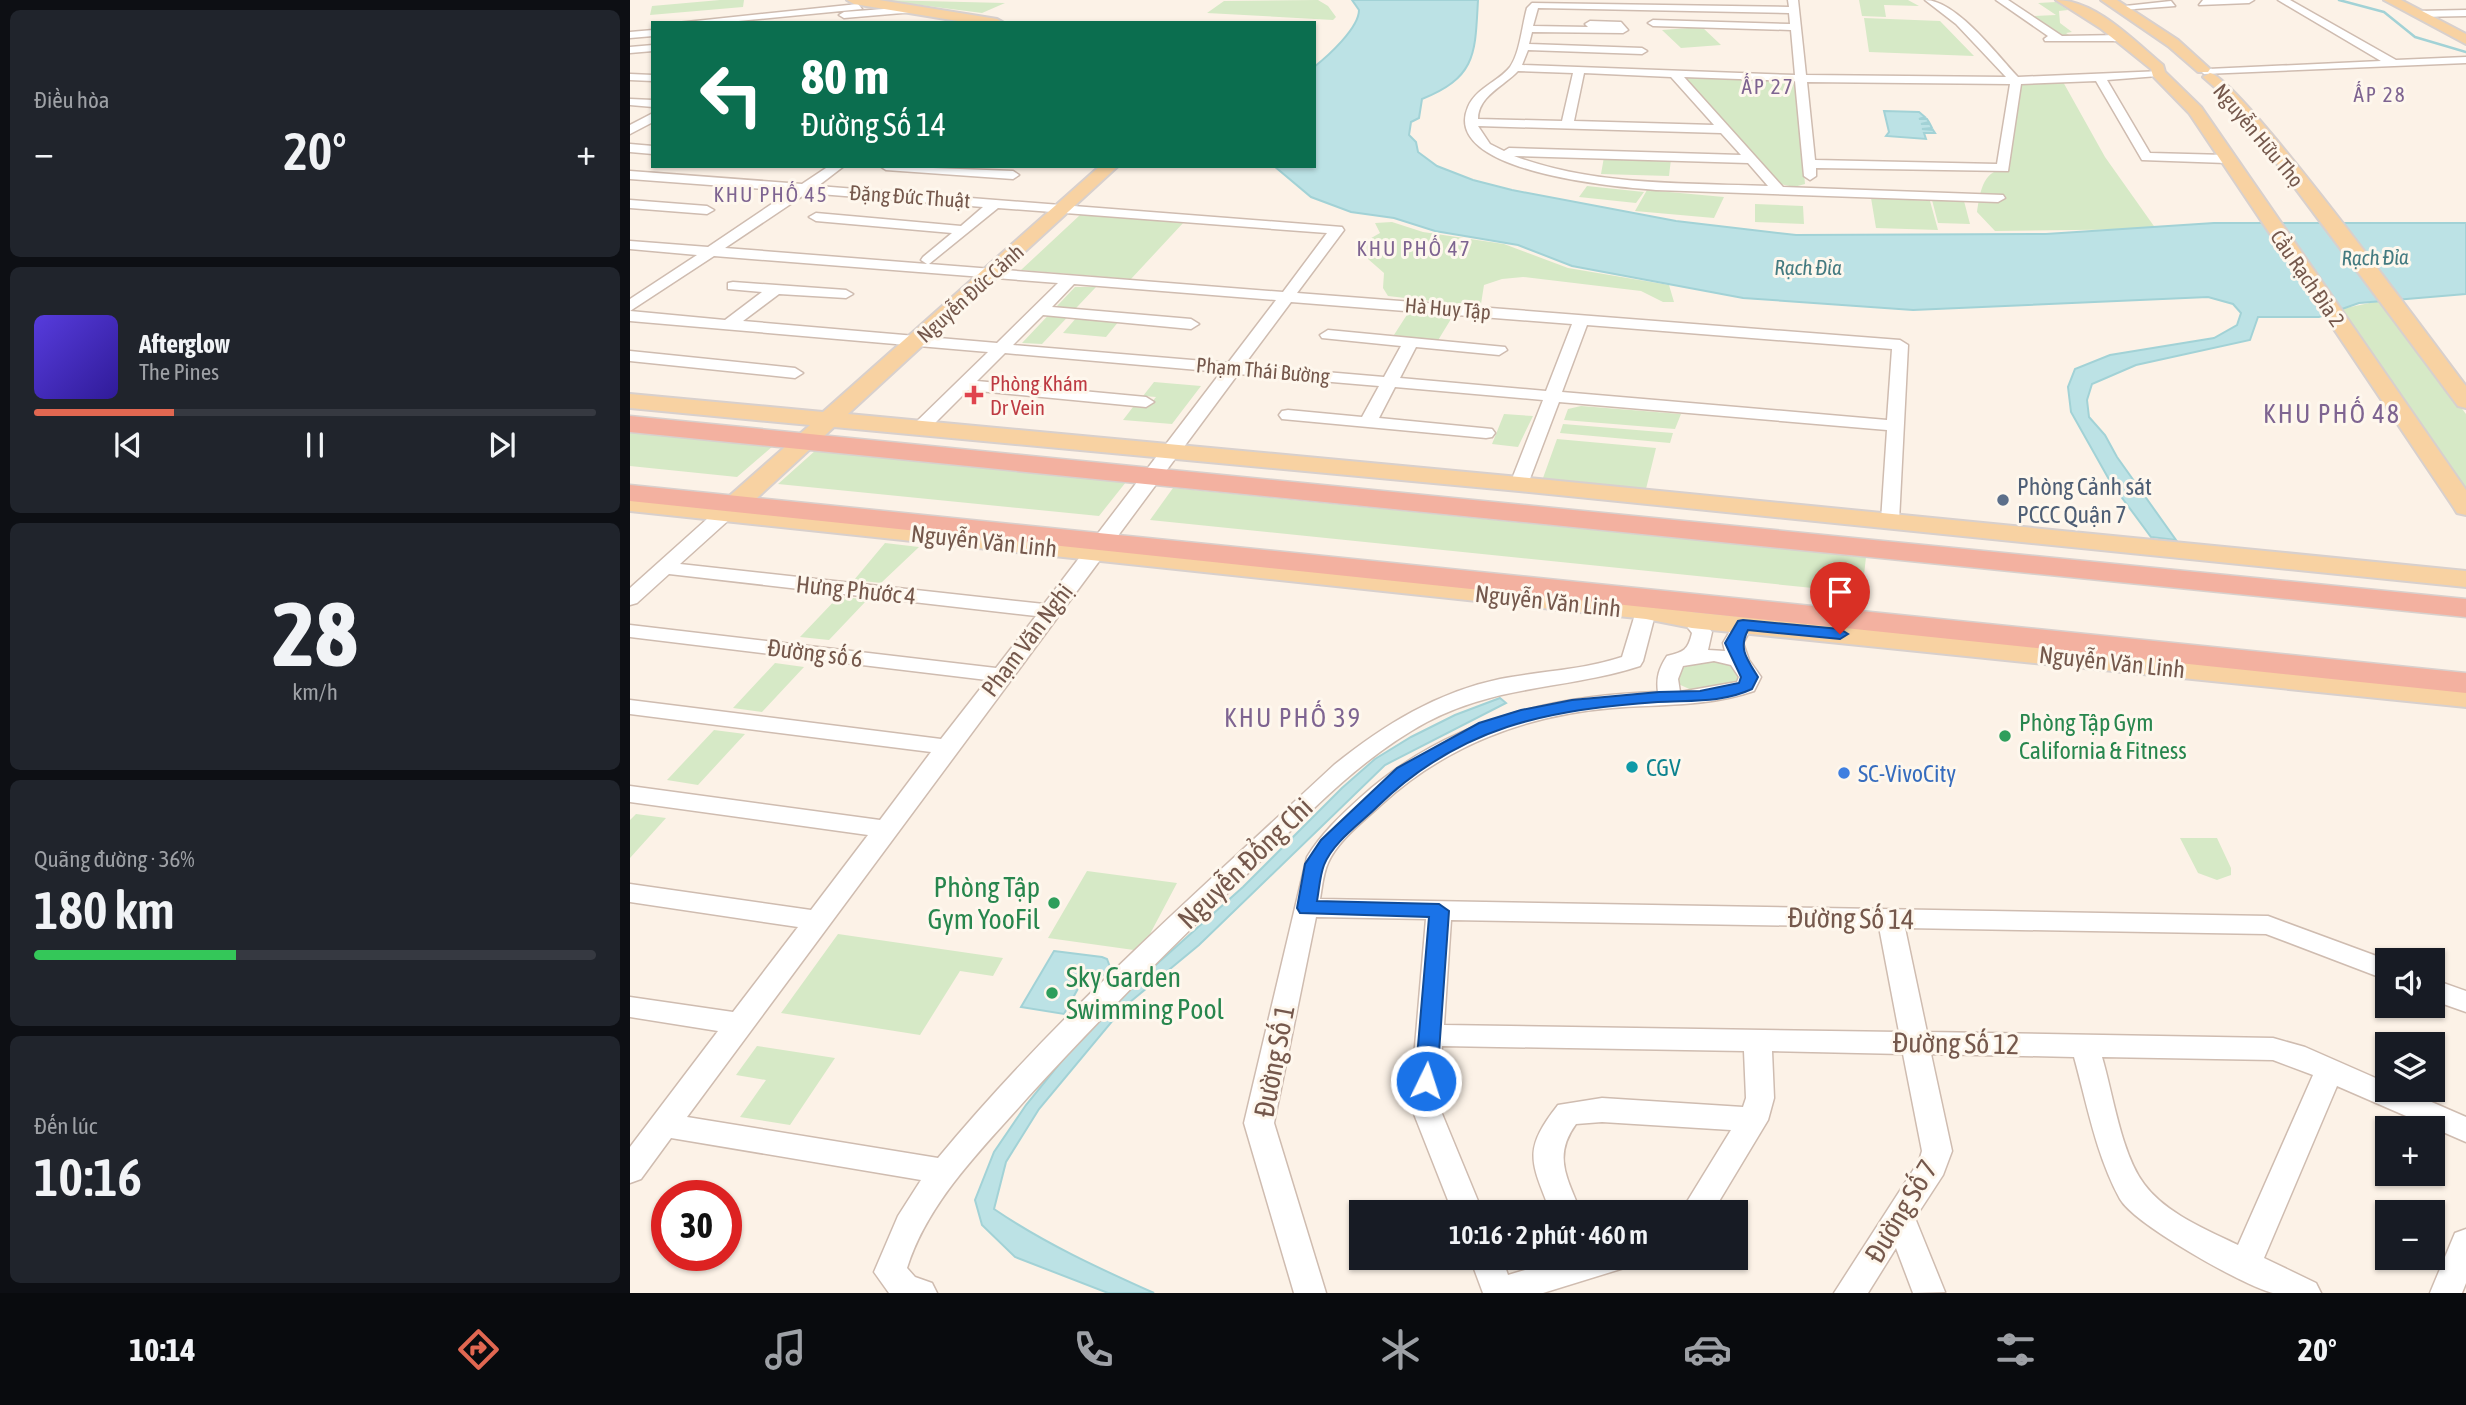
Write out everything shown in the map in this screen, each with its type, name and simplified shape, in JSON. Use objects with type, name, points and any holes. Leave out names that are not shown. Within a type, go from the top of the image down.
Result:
[{"type":"highway","points":[[630,412],[1889,535],[2466,608]]},
{"type":"highway","points":[[630,425],[817,430]]},
{"type":"highway","points":[[1160,463],[1516,490],[2461,579]]},
{"type":"highway","name":"Nguyễn Văn Linh","points":[[630,477],[736,503]]},
{"type":"highway","name":"Nguyễn Văn Linh","points":[[630,493],[2466,684]]},
{"type":"highway","name":"Nguyễn Văn Linh","points":[[1102,541],[1646,605],[1884,623]]},
{"type":"highway","points":[[1884,623],[2466,664]]},
{"type":"main road","name":"Nguyễn Hữu Thọ","points":[[2063,0],[2121,38],[2160,72],[2194,110],[2249,192]]},
{"type":"main road","points":[[2391,0],[2466,40]]},
{"type":"main road","points":[[860,3],[964,15],[989,21]]},
{"type":"main road","name":"Nguyễn Hữu Thọ","points":[[2114,3],[2173,43],[2200,76],[2245,112],[2308,194]]},
{"type":"main road","points":[[2160,72],[2200,76]]},
{"type":"main road","name":"Nguyễn Đức Cảnh","points":[[736,503],[1108,168]]},
{"type":"main road","name":"Cầu Rạch Đỉa 2","points":[[2249,192],[2466,508]]},
{"type":"main road","name":"Cầu Rạch Đỉa 2","points":[[2308,194],[2466,401]]},
{"type":"main road","points":[[630,401],[817,430],[921,427],[1160,463]]},
{"type":"main road","points":[[1516,490],[1889,535],[2461,579]]},
{"type":"main road","name":"Nguyễn Văn Linh","points":[[630,504],[736,503]]},
{"type":"main road","name":"Nguyễn Văn Linh","points":[[1646,605],[1692,620],[1743,625],[1884,623],[2466,698]]},
{"type":"street","points":[[1930,0],[1960,22],[2016,81]]},
{"type":"street","points":[[2001,0],[2054,39],[2121,38]]},
{"type":"street","points":[[2114,3],[2171,4],[2163,0]]},
{"type":"street","points":[[2203,3],[2249,0]]},
{"type":"street","points":[[2283,0],[2393,63]]},
{"type":"street","points":[[833,21],[860,3]]},
{"type":"street","points":[[700,21],[860,3]]},
{"type":"street","points":[[1811,192],[1794,5],[1536,5],[1532,8],[1515,68],[1477,102],[1469,122],[1476,137],[1493,151],[1532,167],[1604,181],[1780,191],[1811,192],[1998,198]]},
{"type":"street","points":[[785,21],[911,10]]},
{"type":"street","points":[[2418,14],[2466,13]]},
{"type":"street","points":[[1653,23],[1797,27]]},
{"type":"street","points":[[1526,29],[1590,24]]},
{"type":"street","points":[[630,27],[651,25]]},
{"type":"street","points":[[630,35],[651,33]]},
{"type":"street","points":[[1521,47],[1642,51]]},
{"type":"street","points":[[630,50],[651,48]]},
{"type":"street","points":[[630,57],[651,58]]},
{"type":"street","points":[[2200,76],[2462,59]]},
{"type":"street","points":[[1515,68],[2016,81],[2099,78],[2160,72]]},
{"type":"street","points":[[1566,124],[1579,69]]},
{"type":"street","points":[[1673,72],[1721,129],[1780,191]]},
{"type":"street","points":[[630,77],[651,78]]},
{"type":"street","points":[[2099,78],[2146,157],[2226,159]]},
{"type":"street","points":[[1809,164],[2003,168],[2016,81]]},
{"type":"street","points":[[630,102],[651,104]]},
{"type":"street","points":[[1469,122],[1721,129]]},
{"type":"street","points":[[630,148],[651,150]]},
{"type":"street","points":[[1493,151],[1749,159]]},
{"type":"street","points":[[630,306],[835,168]]},
{"type":"street","points":[[914,168],[1013,175]]},
{"type":"street","name":"Đặng Đức Thuật","points":[[630,175],[1064,207]]},
{"type":"street","points":[[928,260],[997,202]]},
{"type":"street","points":[[632,206],[707,210]]},
{"type":"street","name":"Phạm Văn Nghị","points":[[630,1170],[648,1136],[739,1024],[1337,230],[1064,207]]},
{"type":"street","points":[[816,217],[964,230]]},
{"type":"street","name":"Hà Huy Tập","points":[[630,236],[972,272],[996,271],[1900,345],[1895,426]]},
{"type":"street","name":"Hà Huy Tập","points":[[630,245],[717,247],[928,260],[981,265],[996,271]]},
{"type":"street","points":[[921,427],[1072,278]]},
{"type":"street","points":[[733,286],[845,294]]},
{"type":"street","points":[[728,325],[776,289]]},
{"type":"street","points":[[1038,310],[1191,324]]},
{"type":"street","name":"Phạm Thái Bường","points":[[630,316],[1895,426]]},
{"type":"street","points":[[1516,490],[1582,319]]},
{"type":"street","points":[[1328,335],[1499,350]]},
{"type":"street","points":[[1368,422],[1411,342]]},
{"type":"street","points":[[630,356],[795,373]]},
{"type":"street","points":[[964,385],[1146,402]]},
{"type":"street","points":[[1288,415],[1486,433]]},
{"type":"street","points":[[1889,535],[1895,426]]},
{"type":"street","points":[[630,599],[736,503]]},
{"type":"street","name":"Hưng Phước 4","points":[[664,569],[1048,611]]},
{"type":"street","name":"Nguyễn Đổng Chi","points":[[921,1293],[905,1288],[890,1272],[894,1253],[943,1171],[1112,991],[1342,770],[1381,738],[1450,703],[1497,687],[1632,661],[1646,605]]},
{"type":"street","points":[[1690,657],[1699,648],[1702,632],[1692,620]]},
{"type":"street","points":[[1670,696],[1668,672],[1675,661],[1714,655],[1738,660],[1733,643],[1743,625]]},
{"type":"street","name":"Đường số 6","points":[[630,631],[1000,675]]},
{"type":"street","name":"Đường Số 1","points":[[1310,1293],[1259,1123],[1315,864],[1328,844],[1381,791],[1422,760],[1485,727],[1521,715],[1606,701],[1722,694],[1746,685],[1750,677],[1738,660]]},
{"type":"street","points":[[630,707],[946,747]]},
{"type":"street","points":[[630,794],[885,829]]},
{"type":"street","points":[[630,893],[817,920]]},
{"type":"street","name":"Đường Số 14","points":[[1307,908],[2268,925],[2281,927],[2375,965]]},
{"type":"street","points":[[1439,911],[1424,1104],[1463,1200]]},
{"type":"street","name":"Đường Số 7","points":[[1850,1293],[1932,1166],[1937,1151],[1891,919]]},
{"type":"street","points":[[2445,994],[2466,1002]]},
{"type":"street","points":[[630,1007],[739,1024]]},
{"type":"street","name":"Đường Số 12","points":[[1429,1035],[2273,1048],[2466,1130]]},
{"type":"street","points":[[1703,1200],[1753,1120],[1760,1098],[1757,1041]]},
{"type":"street","points":[[2085,1045],[2122,1169],[2133,1195],[2160,1220],[2305,1293]]},
{"type":"street","points":[[2245,1262],[2329,1070]]},
{"type":"street","points":[[1561,1200],[1549,1169],[1549,1138],[1568,1113],[1602,1110],[1753,1120]]},
{"type":"street","points":[[648,1136],[943,1171]]},
{"type":"street","points":[[1899,1216],[1929,1293],[1921,1293]]},
{"type":"street","points":[[2446,1293],[2466,1243]]},
{"type":"street","points":[[1490,1270],[1499,1293],[1568,1270]]},
{"type":"green space","points":[[744,0],[743,7],[650,15],[652,6]]},
{"type":"green space","points":[[881,0],[1005,3],[982,13]]},
{"type":"green space","points":[[1318,0],[1328,6],[1336,17],[1333,20],[1207,13],[1224,1]]},
{"type":"green space","points":[[1859,0],[1908,0],[1919,6],[1884,5],[1886,17],[1862,16]]},
{"type":"green space","points":[[2056,2],[2068,10],[2059,11],[2060,23],[2072,32],[2066,33],[2071,36],[2058,36],[2034,16],[2056,15],[2038,3]]},
{"type":"green space","points":[[1864,18],[1940,21],[1974,56],[1869,52]]},
{"type":"green space","points":[[1702,27],[1721,45],[1681,48],[1662,30]]},
{"type":"green space","points":[[1683,79],[1796,81],[1805,184],[1794,187],[1780,184]]},
{"type":"green space","points":[[2062,80],[2105,157],[2156,229],[1995,231],[1977,212],[1983,184],[1991,174],[2004,169],[2016,81]]},
{"type":"green space","points":[[1604,157],[1671,159],[1669,176],[1601,174]]},
{"type":"green space","points":[[1587,186],[1644,192],[1636,203],[1579,197]]},
{"type":"green space","points":[[1647,190],[1724,197],[1714,218],[1635,211]]},
{"type":"green space","points":[[1871,198],[1930,201],[1938,230],[1876,228]]},
{"type":"green space","points":[[1932,200],[1964,201],[1970,224],[1938,223]]},
{"type":"green space","points":[[1755,204],[1803,206],[1804,224],[1755,222]]},
{"type":"green space","points":[[1080,215],[1184,222],[1131,279],[1021,270]]},
{"type":"green space","points":[[1392,222],[1423,232],[1504,244],[1568,268],[1669,285],[1674,302],[1663,302],[1641,291],[1523,277],[1502,279],[1484,285],[1481,304],[1475,306],[1388,296],[1383,288],[1384,273],[1368,259],[1366,241],[1380,233],[1375,223]]},
{"type":"green space","points":[[1075,287],[1096,287],[1042,344],[1022,343]]},
{"type":"green space","points":[[2379,301],[2466,414],[2466,491],[2341,309]]},
{"type":"green space","points":[[1410,310],[1454,314],[1437,342],[1392,338]]},
{"type":"green space","points":[[1077,317],[1119,321],[1106,337],[1063,333]]},
{"type":"green space","points":[[1154,382],[1201,386],[1172,424],[1123,420],[1133,407],[1147,408],[1156,397],[1143,396]]},
{"type":"green space","points":[[1581,406],[1681,414],[1675,429],[1564,420],[1568,409]]},
{"type":"green space","points":[[1504,414],[1533,416],[1518,447],[1492,444]]},
{"type":"green space","points":[[1563,424],[1673,433],[1670,443],[1560,433]]},
{"type":"green space","points":[[630,432],[773,446],[737,477],[630,466]]},
{"type":"green space","points":[[1557,439],[1656,448],[1646,489],[1543,478]]},
{"type":"green space","points":[[816,450],[1126,482],[1099,516],[778,484]]},
{"type":"green space","points":[[1173,488],[1866,557],[1862,593],[1150,520]]},
{"type":"green space","points":[[885,543],[919,547],[881,583],[854,580]]},
{"type":"green space","points":[[839,596],[867,600],[829,640],[800,637]]},
{"type":"green space","points":[[1711,661],[1725,663],[1736,670],[1738,679],[1734,684],[1696,692],[1676,683],[1681,668]]},
{"type":"green space","points":[[775,663],[804,667],[762,712],[733,708]]},
{"type":"green space","points":[[714,730],[745,734],[698,785],[667,780]]},
{"type":"green space","points":[[636,814],[666,818],[630,858],[630,820]]},
{"type":"green space","points":[[2180,838],[2217,838],[2231,868],[2231,875],[2217,880],[2198,873]]},
{"type":"green space","points":[[1087,871],[1177,883],[1141,951],[1048,938]]},
{"type":"green space","points":[[838,934],[1003,958],[993,976],[960,971],[920,1035],[781,1013]]},
{"type":"green space","points":[[757,1046],[835,1058],[790,1125],[740,1117],[766,1080],[736,1075]]},
{"type":"water","name":"Rạch Đỉa","points":[[1352,0],[1478,0],[1476,35],[1469,61],[1454,82],[1422,99],[1419,118],[1411,122],[1409,135],[1416,142],[1418,152],[1437,166],[1473,180],[1676,221],[1796,235],[2046,234],[2214,223],[2466,223],[2466,294],[2359,303],[2319,317],[2258,317],[2250,340],[2136,365],[2092,384],[2087,400],[2089,417],[2105,435],[2117,457],[2176,540],[2151,537],[2111,483],[2071,412],[2068,387],[2075,369],[2110,355],[2214,338],[2237,325],[2241,313],[2233,304],[2208,297],[1913,310],[1743,298],[1572,266],[1518,245],[1435,231],[1394,218],[1351,212],[1311,197],[1276,168],[1316,168],[1316,65],[1348,33],[1358,17],[1359,10]]},
{"type":"water","points":[[1884,111],[1919,112],[1925,117],[1919,119],[1927,119],[1929,122],[1921,124],[1930,124],[1932,128],[1922,129],[1933,130],[1935,133],[1924,133],[1926,139],[1886,136],[1889,132]]},
{"type":"water","points":[[1500,698],[1506,703],[1385,765],[1199,945],[1124,1007],[1039,1109],[1006,1162],[994,1209],[1052,1244],[1154,1293],[1108,1293],[1015,1257],[982,1225],[975,1200],[994,1152],[1026,1105],[1073,1047],[1121,996],[1243,887],[1342,788],[1375,759],[1455,715]]},
{"type":"water","name":"Sky Garden Swimming Pool","points":[[1054,951],[1102,957],[1107,959],[1110,967],[1102,976],[1090,979],[1085,976],[1064,1014],[1021,1007]]},
{"type":"waterway","points":[[2339,0],[2384,12],[2415,37],[2466,52]]},
{"type":"place","name":"Phòng Khám Dr Vein","points":[[974,395]]},
{"type":"place","name":"Phòng Cảnh sát PCCC Quận 7","points":[[2003,500]]},
{"type":"place","name":"Phòng Tập Gym California & Fitness","points":[[2005,736]]},
{"type":"place","name":"CGV","points":[[1632,767]]},
{"type":"place","name":"SC-VivoCity","points":[[1844,773]]},
{"type":"place","name":"Phòng Tập Gym YooFil","points":[[1054,903]]},
{"type":"place","name":"Sky Garden Swimming Pool","points":[[1052,993]]},
{"type":"district","name":"ẤP 27","points":[[1768,86]]},
{"type":"district","name":"ẤP 28","points":[[2380,94]]},
{"type":"district","name":"KHU PHỐ 45","points":[[771,194]]},
{"type":"district","name":"KHU PHỐ 47","points":[[1414,248]]},
{"type":"district","name":"KHU PHỐ 48","points":[[2332,414]]},
{"type":"district","name":"KHU PHỐ 39","points":[[1293,718]]},
{"type":"route","points":[[1426,1081],[1439,911],[1307,908],[1315,864],[1328,844],[1403,772],[1444,747],[1485,727],[1521,715],[1572,705],[1735,691],[1746,685],[1750,677],[1738,660],[1733,643],[1743,625],[1840,634]]}]
